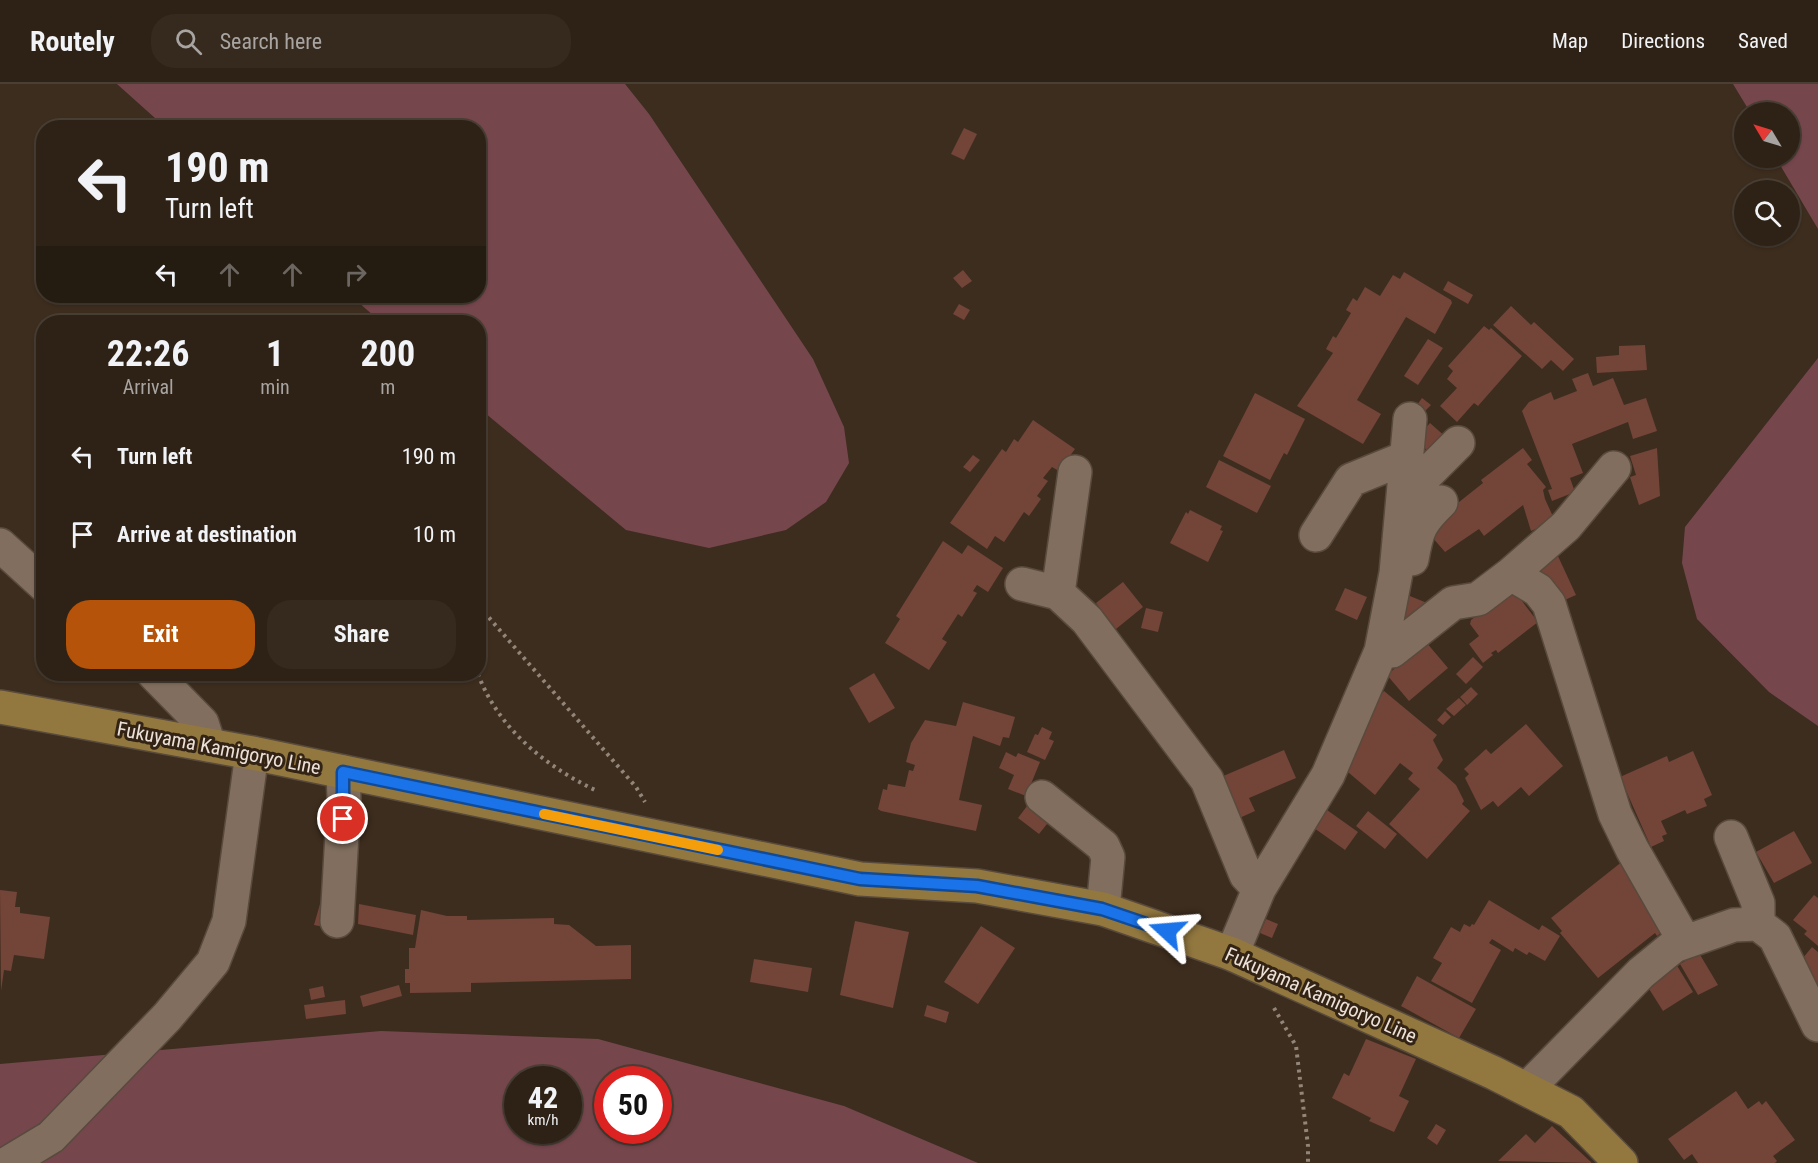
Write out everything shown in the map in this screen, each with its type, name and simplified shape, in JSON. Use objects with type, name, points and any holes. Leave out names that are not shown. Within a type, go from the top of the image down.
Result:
[{"type":"main road","name":"Fukuyama Kamigoryo Line","points":[[0,706],[209,744],[860,879],[977,886],[1102,909],[1245,960],[1527,1089],[1571,1112],[1621,1163]]},
{"type":"street","points":[[1245,960],[1259,889],[1328,775],[1381,651],[1396,573],[1410,419]]},
{"type":"street","points":[[1404,497],[1458,443]]},
{"type":"street","points":[[1316,535],[1351,480],[1405,458]]},
{"type":"street","points":[[1381,651],[1392,651],[1453,603],[1478,599],[1510,574],[1566,526],[1614,468]]},
{"type":"street","points":[[1058,593],[1076,472]]},
{"type":"street","points":[[1396,573],[1406,570],[1412,561],[1417,529],[1424,518],[1441,502]]},
{"type":"street","points":[[0,545],[36,578]]},
{"type":"street","points":[[1510,574],[1538,590],[1549,604],[1615,814],[1632,849],[1685,942]]},
{"type":"street","points":[[1022,584],[1058,593],[1087,620],[1208,780],[1246,875],[1259,889]]},
{"type":"street","points":[[161,681],[202,723],[209,744]]},
{"type":"street","points":[[9,1163],[51,1137],[167,1017],[213,962],[229,921],[252,753]]},
{"type":"street","points":[[337,921],[345,799],[343,772]]},
{"type":"street","points":[[1042,797],[1103,846],[1107,857],[1102,909]]},
{"type":"street","points":[[1731,837],[1758,903],[1758,924]]},
{"type":"street","points":[[1527,1089],[1641,973],[1674,946],[1734,926],[1758,924],[1775,937],[1818,1025]]},
{"type":"path","points":[[486,614],[636,787],[650,816],[643,834]]},
{"type":"path","points":[[482,681],[494,704],[526,747],[570,778],[601,792]]},
{"type":"path","points":[[1245,960],[1296,1046],[1308,1163]]},
{"type":"shaded area","points":[[117,84],[625,84],[649,114],[813,359],[844,427],[849,463],[826,502],[786,530],[709,548],[626,530],[486,414],[486,315],[373,315],[359,303],[486,303],[486,120],[157,120]]},
{"type":"shaded area","points":[[1733,84],[1818,84],[1818,229],[1800,199],[1800,180],[1789,180],[1782,168],[1800,168],[1800,102],[1744,102]]},
{"type":"shaded area","points":[[1818,358],[1818,726],[1769,692],[1697,619],[1682,563],[1685,527]]},
{"type":"shaded area","points":[[381,1031],[598,1039],[844,1106],[978,1163],[0,1163],[0,1064]]},
{"type":"building","points":[[964,128],[977,134],[964,160],[951,154]]},
{"type":"building","points":[[963,270],[972,281],[962,288],[953,278]]},
{"type":"building","points":[[1404,272],[1451,300],[1452,303],[1435,334],[1406,317],[1357,400],[1381,414],[1363,444],[1297,406],[1333,353],[1326,349],[1333,336],[1336,338],[1351,313],[1346,310],[1353,298],[1357,301],[1365,287],[1380,296],[1393,275],[1400,279]]},
{"type":"building","points":[[1448,281],[1473,295],[1468,304],[1443,290]]},
{"type":"building","points":[[959,304],[970,310],[964,320],[953,314]]},
{"type":"building","points":[[1511,306],[1531,325],[1534,322],[1574,359],[1563,371],[1551,360],[1542,369],[1493,325]]},
{"type":"building","points":[[1484,326],[1489,330],[1491,328],[1522,356],[1478,406],[1474,403],[1457,422],[1440,406],[1457,388],[1447,379],[1453,371],[1448,366]]},
{"type":"building","points":[[1428,339],[1443,348],[1418,385],[1404,376]]},
{"type":"building","points":[[1645,345],[1647,370],[1597,373],[1596,357],[1619,355],[1619,346]]},
{"type":"building","points":[[1588,373],[1593,386],[1613,378],[1624,405],[1646,398],[1657,431],[1633,439],[1628,422],[1572,444],[1583,473],[1570,478],[1575,492],[1552,501],[1548,490],[1552,489],[1522,411],[1529,402],[1551,392],[1554,400],[1577,391],[1572,379]]},
{"type":"building","points":[[1255,393],[1305,419],[1287,455],[1284,453],[1270,480],[1223,456]]},
{"type":"building","points":[[1422,398],[1431,405],[1425,411],[1417,405]]},
{"type":"building","points":[[1033,420],[1075,449],[1059,471],[1052,467],[1043,478],[1048,481],[1037,496],[1041,499],[1029,516],[1024,512],[1004,542],[995,536],[987,549],[950,523],[1002,449],[1006,452],[1014,439],[1018,442]]},
{"type":"building","points":[[1430,423],[1448,439],[1434,456],[1415,440]]},
{"type":"building","points":[[1523,448],[1532,460],[1527,464],[1546,487],[1543,490],[1545,499],[1555,521],[1531,531],[1523,505],[1484,536],[1479,529],[1445,552],[1425,529],[1483,483],[1481,480]]},
{"type":"building","points":[[1657,448],[1660,496],[1639,505],[1630,477],[1636,475],[1630,456]]},
{"type":"building","points":[[973,455],[980,460],[970,472],[963,467]]},
{"type":"building","points":[[1219,460],[1271,486],[1257,513],[1206,487]]},
{"type":"building","points":[[1190,510],[1222,526],[1220,530],[1223,531],[1208,562],[1170,543],[1186,512],[1188,514]]},
{"type":"building","points":[[943,541],[962,554],[968,545],[1003,568],[988,592],[977,585],[973,591],[977,593],[962,617],[958,614],[942,639],[947,642],[929,670],[885,643],[900,619],[896,616]]},
{"type":"building","points":[[1557,554],[1576,595],[1558,603],[1549,591],[1536,563]]},
{"type":"building","points":[[1123,582],[1143,607],[1116,629],[1096,603]]},
{"type":"building","points":[[1345,588],[1367,597],[1357,620],[1335,610]]},
{"type":"building","points":[[1512,588],[1538,622],[1498,653],[1496,650],[1491,653],[1493,655],[1483,663],[1469,644],[1479,636],[1470,624],[1471,620]]},
{"type":"building","points":[[1405,594],[1432,605],[1401,631]]},
{"type":"building","points":[[1146,608],[1163,612],[1158,632],[1141,628]]},
{"type":"building","points":[[1426,642],[1448,668],[1409,701],[1387,675]]},
{"type":"building","points":[[1473,657],[1483,667],[1466,684],[1456,674]]},
{"type":"building","points":[[874,673],[895,708],[869,723],[849,688]]},
{"type":"building","points":[[1471,687],[1478,694],[1467,705],[1460,697]]},
{"type":"building","points":[[1384,691],[1437,735],[1433,740],[1443,760],[1437,768],[1456,785],[1464,801],[1462,804],[1470,811],[1427,859],[1389,824],[1420,789],[1408,779],[1413,773],[1400,763],[1375,795],[1342,767],[1365,715]]},
{"type":"building","points":[[1459,698],[1466,705],[1454,716],[1446,709]]},
{"type":"building","points":[[963,702],[1015,717],[1009,738],[1003,737],[1000,746],[973,736],[959,800],[982,805],[976,831],[878,809],[883,789],[887,790],[888,784],[905,787],[909,770],[913,771],[915,765],[906,762],[911,743],[925,720],[956,726]]},
{"type":"building","points":[[1445,711],[1451,717],[1443,725],[1437,720]]},
{"type":"building","points":[[1526,724],[1563,766],[1529,796],[1521,787],[1498,807],[1493,801],[1481,810],[1465,778],[1469,774],[1464,769],[1486,749],[1491,754]]},
{"type":"building","points":[[1042,727],[1052,732],[1049,739],[1054,741],[1045,760],[1027,752],[1035,734],[1038,735]]},
{"type":"building","points":[[1284,750],[1296,778],[1249,798],[1255,811],[1235,820],[1221,777]]},
{"type":"building","points":[[1693,751],[1712,795],[1704,799],[1707,806],[1687,814],[1685,810],[1661,821],[1667,834],[1662,836],[1664,841],[1651,847],[1620,777],[1667,756],[1669,762]]},
{"type":"building","points":[[1006,752],[1016,757],[1018,753],[1040,762],[1026,796],[1008,789],[1014,775],[999,768]]},
{"type":"building","points":[[1030,802],[1051,819],[1039,834],[1018,818]]},
{"type":"building","points":[[1327,810],[1358,832],[1345,850],[1314,828]]},
{"type":"building","points":[[1368,811],[1397,834],[1385,849],[1356,826]]},
{"type":"building","points":[[1794,831],[1812,863],[1774,883],[1756,852]]},
{"type":"building","points":[[1628,857],[1669,926],[1657,936],[1655,933],[1598,978],[1560,933],[1562,931],[1551,918]]},
{"type":"building","points":[[0,890],[17,892],[15,907],[20,907],[20,913],[50,917],[44,959],[14,955],[11,971],[4,970],[1,991]]},
{"type":"building","points":[[1814,895],[1818,898],[1818,946],[1804,934],[1807,931],[1793,920]]},
{"type":"building","points":[[1489,900],[1539,930],[1542,925],[1560,936],[1545,961],[1529,952],[1527,955],[1515,948],[1513,952],[1492,939],[1489,943],[1501,950],[1472,1003],[1431,981],[1442,963],[1433,958],[1451,927],[1460,932],[1464,924],[1470,927],[1474,925]]},
{"type":"building","points":[[320,904],[325,905],[324,927],[314,925]]},
{"type":"building","points":[[359,904],[416,915],[413,935],[358,924]]},
{"type":"building","points":[[421,910],[447,916],[467,916],[467,920],[554,918],[554,924],[569,925],[596,946],[631,945],[631,979],[471,983],[471,992],[410,993],[410,983],[405,983],[405,969],[409,969],[409,948],[415,948]]},
{"type":"building","points":[[1266,919],[1278,924],[1272,938],[1260,933]]},
{"type":"building","points":[[855,921],[909,932],[893,1008],[840,995]]},
{"type":"building","points":[[981,926],[1015,948],[978,1004],[944,982]]},
{"type":"building","points":[[1812,947],[1818,952],[1818,999],[1798,964]]},
{"type":"building","points":[[1699,953],[1718,985],[1698,995],[1680,964]]},
{"type":"building","points":[[754,959],[812,968],[808,992],[750,982]]},
{"type":"building","points":[[1676,964],[1693,992],[1663,1011],[1644,981]]},
{"type":"building","points":[[1417,976],[1476,1009],[1459,1038],[1401,1006]]},
{"type":"building","points":[[399,985],[402,996],[363,1007],[360,996]]},
{"type":"building","points":[[323,986],[325,997],[311,1000],[309,989]]},
{"type":"building","points":[[345,1000],[346,1014],[306,1019],[304,1005]]},
{"type":"building","points":[[927,1005],[949,1012],[946,1023],[924,1016]]},
{"type":"building","points":[[1366,1039],[1416,1059],[1399,1096],[1409,1101],[1394,1132],[1369,1121],[1371,1118],[1332,1098],[1344,1073],[1349,1076]]},
{"type":"building","points":[[1736,1091],[1748,1109],[1759,1101],[1762,1105],[1766,1101],[1795,1140],[1773,1156],[1777,1161],[1775,1163],[1698,1163],[1692,1154],[1684,1160],[1668,1139]]},
{"type":"building","points":[[1436,1124],[1446,1130],[1437,1145],[1427,1138]]},
{"type":"building","points":[[1552,1126],[1592,1163],[1498,1161],[1526,1134],[1535,1143]]},
{"type":"slow traffic","points":[[544,814],[718,850]]},
{"type":"route","points":[[343,819],[345,799],[343,772],[860,879],[977,886],[1102,909],[1167,931]]}]
